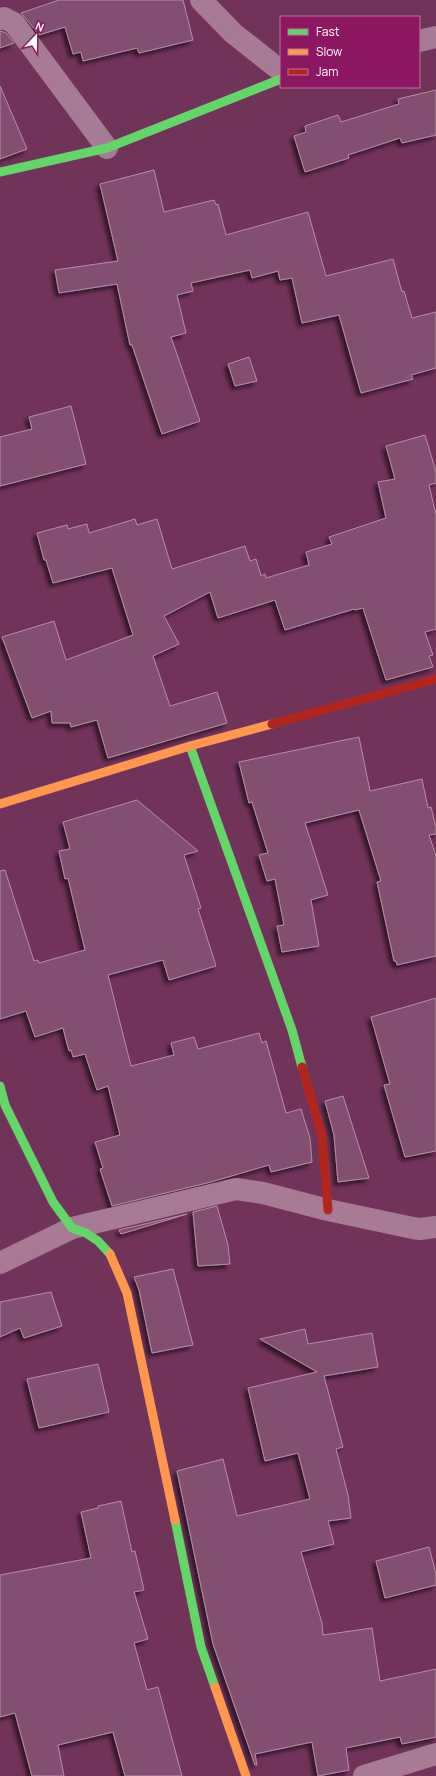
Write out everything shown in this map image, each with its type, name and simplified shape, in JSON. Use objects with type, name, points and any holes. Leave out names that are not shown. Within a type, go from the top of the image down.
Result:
[{"type":"street","points":[[201,0],[233,33],[280,70]]},
{"type":"street","points":[[0,19],[4,18],[14,23],[107,148]]},
{"type":"street","points":[[420,41],[436,37]]},
{"type":"street","points":[[0,172],[107,148],[280,79]]},
{"type":"street","points":[[0,804],[190,746],[436,679]]},
{"type":"street","points":[[190,746],[292,1030],[322,1136],[328,1210]]},
{"type":"street","points":[[0,1086],[5,1105],[48,1192],[72,1228],[86,1233],[98,1241],[110,1254],[127,1293],[202,1647],[246,1776]]},
{"type":"street","points":[[0,1263],[72,1228],[236,1189],[263,1193],[328,1210],[413,1228],[420,1229],[436,1227]]},
{"type":"street","points":[[364,1776],[436,1754]]},
{"type":"building","points":[[59,0],[183,0],[193,40],[139,53],[137,48],[83,61],[81,52],[73,54],[65,27],[39,35],[21,13]]},
{"type":"building","points":[[0,31],[6,33],[14,43],[0,48]]},
{"type":"building","points":[[0,86],[27,149],[0,159]]},
{"type":"building","points":[[436,90],[436,135],[402,143],[400,138],[348,155],[349,158],[305,172],[294,136],[306,132],[305,126],[338,115],[341,122],[399,104],[398,99]]},
{"type":"building","points":[[154,170],[164,212],[214,200],[216,205],[218,204],[226,235],[308,212],[326,276],[393,259],[402,292],[404,291],[412,318],[436,312],[436,368],[411,375],[413,379],[361,393],[339,315],[302,323],[292,278],[280,280],[278,271],[252,278],[250,270],[191,283],[193,291],[177,295],[186,333],[171,337],[200,421],[162,434],[132,345],[130,345],[117,284],[59,293],[55,270],[118,261],[100,184]]},
{"type":"building","points":[[249,357],[257,381],[235,386],[228,364]]},
{"type":"building","points":[[71,406],[86,464],[0,486],[0,437],[32,429],[29,417]]},
{"type":"building","points":[[425,435],[436,472],[436,483],[429,485],[436,515],[436,629],[425,632],[433,655],[429,656],[433,667],[386,680],[363,608],[354,609],[285,630],[275,600],[218,618],[210,592],[164,616],[179,644],[153,656],[170,706],[217,692],[227,723],[108,758],[97,720],[71,727],[70,723],[52,723],[51,711],[32,718],[2,637],[54,621],[66,660],[133,635],[112,568],[53,583],[46,560],[44,560],[37,533],[67,525],[68,529],[87,524],[89,533],[135,519],[137,525],[157,519],[172,569],[245,546],[250,561],[256,559],[261,576],[265,574],[266,578],[309,565],[306,552],[332,544],[329,537],[386,518],[378,482],[395,479],[386,446]]},
{"type":"building","points":[[359,737],[370,791],[422,779],[428,808],[431,807],[436,827],[436,834],[429,835],[436,856],[436,956],[397,965],[396,961],[394,961],[377,882],[381,881],[359,810],[305,823],[328,895],[311,900],[319,946],[282,952],[277,926],[284,925],[275,879],[267,881],[259,855],[268,853],[252,802],[249,803],[239,762]]},
{"type":"building","points":[[137,800],[198,851],[184,855],[201,908],[198,909],[216,966],[169,980],[163,960],[108,975],[131,1066],[174,1055],[171,1043],[194,1037],[198,1049],[259,1033],[262,1043],[266,1041],[286,1113],[301,1109],[310,1138],[312,1162],[271,1172],[269,1165],[211,1182],[112,1206],[100,1169],[103,1168],[95,1142],[120,1135],[108,1086],[97,1090],[85,1054],[73,1057],[71,1050],[69,1051],[63,1028],[35,1037],[26,1011],[0,1019],[0,871],[5,870],[34,961],[38,960],[39,963],[85,950],[68,878],[65,879],[59,851],[70,849],[63,822]]},
{"type":"building","points":[[436,998],[436,1151],[405,1157],[384,1085],[390,1084],[371,1017]]},
{"type":"building","points":[[343,1096],[369,1178],[338,1182],[334,1135],[325,1101]]},
{"type":"building","points":[[217,1206],[228,1245],[230,1264],[198,1266],[193,1212]]},
{"type":"building","points":[[187,1214],[121,1234],[119,1230]]},
{"type":"building","points":[[173,1269],[193,1345],[152,1353],[139,1290],[134,1277]]},
{"type":"building","points":[[51,1292],[62,1326],[24,1338],[20,1328],[0,1337],[0,1302]]},
{"type":"building","points":[[305,1329],[308,1344],[372,1333],[378,1367],[324,1376],[343,1447],[336,1449],[348,1495],[351,1518],[328,1521],[334,1544],[301,1552],[322,1623],[323,1635],[372,1628],[380,1681],[436,1669],[436,1737],[402,1744],[400,1737],[346,1748],[349,1770],[318,1776],[312,1742],[255,1754],[257,1765],[255,1765],[213,1644],[177,1471],[223,1459],[237,1516],[310,1499],[298,1453],[265,1461],[248,1388],[317,1372],[260,1339]]},
{"type":"building","points":[[98,1364],[109,1412],[39,1428],[27,1379]]},
{"type":"building","points":[[121,1501],[132,1552],[135,1551],[144,1590],[134,1592],[148,1639],[134,1643],[147,1690],[158,1687],[182,1776],[125,1776],[113,1732],[58,1745],[64,1776],[32,1776],[15,1713],[0,1717],[0,1575],[91,1558],[81,1512],[98,1508],[98,1506]]},
{"type":"building","points":[[429,1547],[436,1574],[436,1585],[385,1598],[376,1561]]},
{"type":"traffic: fast","points":[[0,172],[107,148],[280,79]]},
{"type":"traffic: fast","points":[[190,746],[292,1030],[302,1067]]},
{"type":"traffic: fast","points":[[0,1086],[5,1105],[53,1202],[72,1228],[86,1233],[98,1241],[110,1254]]},
{"type":"traffic: fast","points":[[175,1520],[201,1647],[215,1687]]},
{"type":"traffic: slow","points":[[0,804],[190,746],[272,724]]},
{"type":"traffic: slow","points":[[110,1254],[127,1293],[175,1520]]},
{"type":"traffic: slow","points":[[215,1687],[246,1776]]},
{"type":"traffic: jam","points":[[272,724],[436,679]]},
{"type":"traffic: jam","points":[[302,1067],[322,1136],[328,1210]]}]
